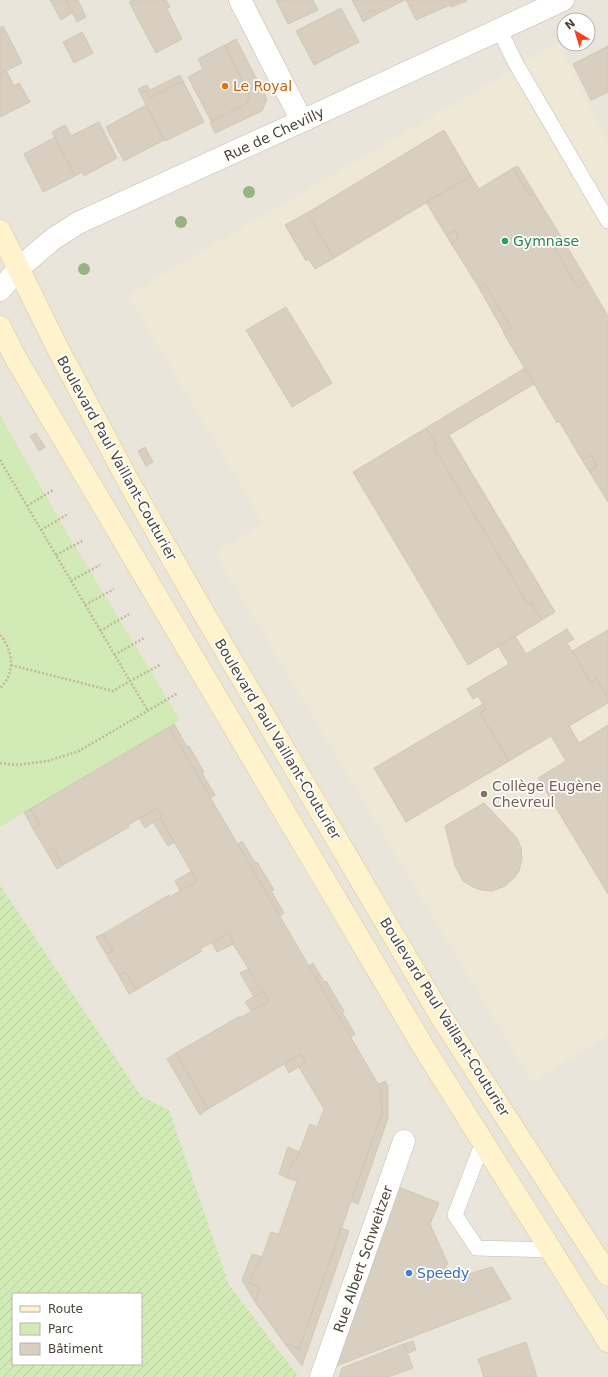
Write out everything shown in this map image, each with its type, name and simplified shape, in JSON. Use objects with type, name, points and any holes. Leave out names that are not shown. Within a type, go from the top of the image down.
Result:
[{"type":"main road","name":"Boulevard Paul Vaillant-Couturier","points":[[0,231],[59,351],[128,481],[204,614],[442,1018],[608,1275]]},
{"type":"main road","points":[[0,327],[15,357],[379,973],[424,1048],[608,1341]]},
{"type":"street","points":[[240,0],[302,121]]},
{"type":"street","name":"Rue de Chevilly","points":[[0,290],[19,268],[53,238],[78,223],[563,0]]},
{"type":"street","name":"Rue Albert Schweitzer","points":[[322,1377],[404,1141]]},
{"type":"lane","points":[[499,29],[515,62],[608,221]]},
{"type":"lane","points":[[483,1142],[455,1215],[477,1248],[550,1250]]},
{"type":"path","points":[[0,460],[148,711]]},
{"type":"path","points":[[27,506],[53,490]]},
{"type":"path","points":[[41,530],[68,514]]},
{"type":"path","points":[[56,555],[84,540]]},
{"type":"path","points":[[71,581],[100,565]]},
{"type":"path","points":[[85,605],[114,589]]},
{"type":"path","points":[[100,631],[129,614]]},
{"type":"path","points":[[0,635],[6,641],[10,652],[11,666],[8,676],[0,688]]},
{"type":"path","points":[[114,655],[144,638]]},
{"type":"path","points":[[11,666],[112,691],[160,665]]},
{"type":"path","points":[[0,763],[16,765],[48,761],[79,751],[178,693]]},
{"type":"shaded area","points":[[0,0],[608,0],[608,1377],[0,1377]]},
{"type":"shaded area","name":"Collège Eugène Chevreul","points":[[556,44],[556,52],[563,52],[608,142],[608,1035],[532,1082],[215,553],[263,523],[128,295]]},
{"type":"green space","points":[[0,415],[64,528],[180,720],[0,827]]},
{"type":"green space","points":[[0,885],[141,1096],[169,1110],[229,1285],[298,1376],[0,1377]]},
{"type":"building","points":[[50,0],[66,0],[72,13],[61,20]]},
{"type":"building","points":[[66,0],[78,0],[86,17],[77,22]]},
{"type":"building","points":[[132,0],[166,0],[170,7],[167,9],[182,39],[156,53],[129,2]]},
{"type":"building","points":[[276,0],[313,0],[318,10],[288,24]]},
{"type":"building","points":[[352,0],[405,0],[377,14],[374,9],[361,17]]},
{"type":"building","points":[[406,0],[461,0],[416,20]]},
{"type":"building","points":[[461,0],[467,1],[451,7],[450,4]]},
{"type":"building","points":[[341,8],[359,42],[314,65],[296,31]]},
{"type":"building","points":[[374,9],[377,14],[363,22],[361,17]]},
{"type":"building","points":[[3,26],[22,63],[0,74],[0,28]]},
{"type":"building","points":[[82,32],[93,53],[74,63],[63,42]]},
{"type":"building","points":[[236,39],[267,99],[262,111],[215,133],[210,122],[246,104],[250,96],[225,45]]},
{"type":"building","points":[[225,45],[250,96],[246,104],[211,121],[188,77],[203,69],[198,59]]},
{"type":"building","points":[[608,46],[608,92],[591,100],[573,64]]},
{"type":"building","points":[[6,70],[14,86],[19,83],[30,102],[0,117],[0,74]]},
{"type":"building","points":[[180,75],[183,81],[150,98],[146,91],[140,93],[138,89],[147,85],[150,90]]},
{"type":"building","points":[[183,81],[204,122],[165,141],[140,93],[146,91],[150,98]]},
{"type":"building","points":[[146,105],[164,140],[124,161],[106,127]]},
{"type":"building","points":[[99,122],[117,158],[84,176],[82,172],[75,176],[52,132],[65,125],[71,136]]},
{"type":"building","points":[[444,130],[471,176],[334,258],[307,213]]},
{"type":"building","points":[[55,137],[75,176],[43,192],[24,154]]},
{"type":"building","points":[[518,166],[534,193],[529,195],[513,168]]},
{"type":"building","points":[[513,168],[529,195],[534,193],[562,238],[552,244],[578,288],[588,282],[608,316],[608,502],[589,471],[597,466],[591,455],[582,460],[559,421],[557,423],[503,332],[511,328],[485,284],[479,288],[451,243],[459,238],[455,230],[446,235],[426,202],[471,176],[479,189]]},
{"type":"building","points":[[307,213],[334,258],[315,269],[309,259],[306,261],[285,225]]},
{"type":"building","points":[[455,230],[459,238],[451,243],[446,235]]},
{"type":"building","points":[[562,238],[588,282],[578,288],[552,244]]},
{"type":"building","points":[[485,284],[511,328],[504,332],[479,288]]},
{"type":"building","points":[[286,307],[332,383],[292,407],[246,330]]},
{"type":"building","points":[[525,368],[534,384],[449,435],[555,612],[542,620],[531,603],[528,604],[433,446],[436,444],[426,428]]},
{"type":"building","points":[[426,428],[436,444],[433,446],[528,604],[531,603],[542,620],[468,665],[353,472]]},
{"type":"building","points":[[36,433],[45,447],[39,451],[30,436]]},
{"type":"building","points":[[145,447],[153,462],[146,466],[138,451]]},
{"type":"building","points":[[591,455],[597,466],[589,471],[582,460]]},
{"type":"building","points":[[567,629],[574,639],[567,643],[591,682],[597,679],[608,698],[608,703],[569,726],[579,743],[608,725],[608,894],[538,778],[566,761],[551,736],[509,761],[480,713],[486,709],[478,696],[473,699],[467,689],[509,664],[498,646],[515,636],[526,654]]},
{"type":"building","points":[[608,630],[608,698],[597,679],[591,682],[572,651]]},
{"type":"building","points":[[483,704],[486,709],[480,713],[509,761],[406,822],[374,768]]},
{"type":"building","points":[[174,724],[204,772],[202,773],[215,795],[211,798],[169,727]]},
{"type":"building","points":[[169,727],[381,1089],[382,1113],[299,1349],[285,1344],[255,1302],[260,1287],[250,1283],[256,1265],[258,1266],[271,1232],[279,1234],[297,1181],[287,1178],[293,1160],[296,1161],[310,1124],[317,1127],[324,1109],[299,1067],[306,1062],[301,1054],[208,1109],[176,1053],[269,1001],[233,944],[234,942],[229,933],[200,949],[202,951],[136,990],[126,972],[119,976],[106,954],[113,951],[103,934],[169,895],[170,897],[197,881],[160,818],[162,816],[157,808],[128,825],[129,827],[63,865],[53,848],[47,852],[33,829],[40,825],[30,809]]},
{"type":"building","points":[[484,803],[517,838],[521,848],[522,859],[519,871],[515,877],[505,886],[492,891],[481,890],[463,881],[455,866],[445,826]]},
{"type":"building","points":[[157,808],[162,816],[145,828],[139,818]]},
{"type":"building","points":[[30,809],[40,825],[33,829],[24,812]]},
{"type":"building","points":[[160,819],[175,842],[168,846],[153,822]]},
{"type":"building","points":[[242,841],[274,890],[271,891],[284,913],[280,916],[238,844]]},
{"type":"building","points":[[53,848],[63,865],[57,869],[47,852]]},
{"type":"building","points":[[192,871],[197,881],[180,891],[175,881]]},
{"type":"building","points":[[229,933],[234,942],[233,944],[217,952],[212,943]]},
{"type":"building","points":[[103,934],[113,951],[106,954],[96,937]]},
{"type":"building","points":[[313,963],[344,1011],[342,1012],[355,1034],[351,1037],[309,966]]},
{"type":"building","points":[[248,969],[262,992],[254,997],[240,973]]},
{"type":"building","points":[[126,972],[136,990],[129,994],[119,976]]},
{"type":"building","points":[[263,991],[269,1001],[251,1011],[245,1002]]},
{"type":"building","points":[[176,1053],[208,1109],[200,1115],[167,1059]]},
{"type":"building","points":[[301,1054],[306,1062],[289,1073],[284,1063]]},
{"type":"building","points":[[385,1081],[388,1086],[388,1118],[358,1204],[351,1201],[382,1113],[381,1089],[378,1085]]},
{"type":"building","points":[[288,1147],[299,1152],[296,1161],[293,1160],[287,1178],[279,1174]]},
{"type":"building","name":"Speedy","points":[[399,1187],[439,1203],[430,1224],[448,1264],[445,1265],[451,1279],[492,1267],[511,1299],[336,1366]]},
{"type":"building","points":[[341,1228],[349,1231],[302,1366],[285,1344],[299,1349]]},
{"type":"building","points":[[252,1254],[262,1257],[258,1266],[256,1265],[250,1283],[260,1287],[255,1302],[242,1280]]},
{"type":"building","points":[[413,1341],[416,1350],[408,1353],[404,1344]]},
{"type":"building","points":[[526,1342],[537,1377],[484,1377],[478,1359]]},
{"type":"building","points":[[404,1344],[413,1368],[388,1377],[339,1377],[342,1368]]},
{"type":"place","name":"Le Royal","points":[[225,86]]},
{"type":"place","name":"Gymnase","points":[[505,241]]},
{"type":"place","name":"Collège Eugène Chevreul","points":[[484,794]]},
{"type":"place","name":"Speedy","points":[[409,1273]]}]
